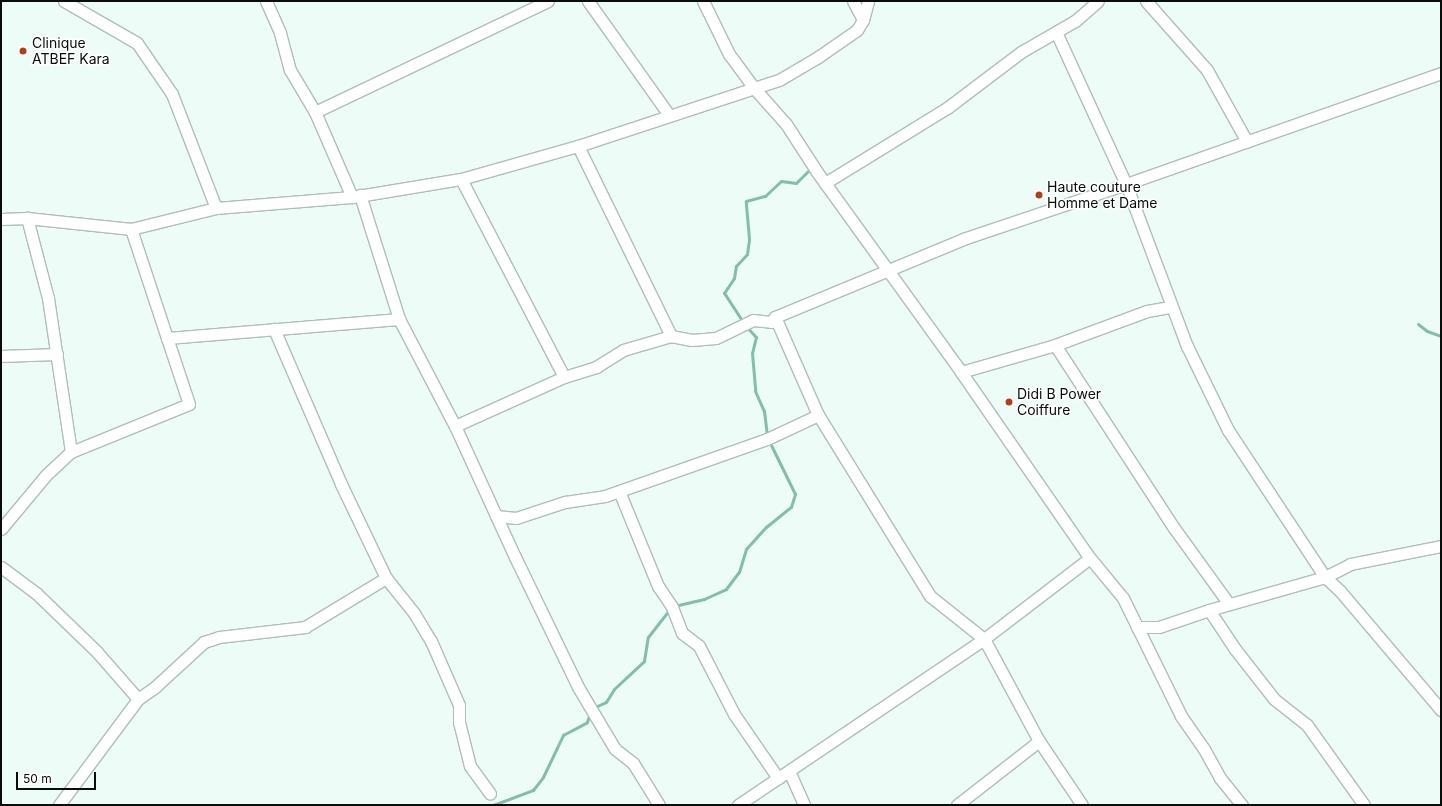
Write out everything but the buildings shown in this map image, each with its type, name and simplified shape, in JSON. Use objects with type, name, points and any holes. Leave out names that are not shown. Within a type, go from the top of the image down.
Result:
[{"type":"street","points":[[64,1],[137,43],[172,94],[216,208]]},
{"type":"street","points":[[266,1],[280,33],[290,70],[315,112],[356,196],[399,318],[455,426],[496,516],[578,687],[615,749],[633,763],[659,805]]},
{"type":"street","points":[[315,112],[548,1]]},
{"type":"street","points":[[588,1],[669,115]]},
{"type":"street","points":[[702,1],[729,54],[754,88],[786,124],[825,182],[961,372],[1090,558],[1123,598],[1181,716],[1204,749],[1220,778],[1242,805]]},
{"type":"street","points":[[853,1],[863,20]]},
{"type":"street","points":[[1,219],[27,218],[132,229],[216,208],[356,196],[462,179],[578,146],[779,80],[818,57],[857,30],[863,20],[868,1]]},
{"type":"street","points":[[825,182],[947,108],[1021,52],[1056,32],[1098,1]]},
{"type":"street","points":[[1146,1],[1207,70],[1247,142]]},
{"type":"street","points":[[1056,32],[1126,184],[1170,307],[1228,430],[1325,577],[1340,591],[1441,710]]},
{"type":"street","points":[[455,426],[564,377],[596,367],[623,350],[671,336],[692,340],[716,338],[753,320],[771,322],[775,317],[887,269],[963,239],[1247,142],[1441,72]]},
{"type":"street","points":[[578,146],[671,336]]},
{"type":"street","points":[[462,179],[564,377]]},
{"type":"street","points":[[27,218],[48,298],[71,452]]},
{"type":"street","points":[[1,529],[46,475],[71,452],[190,404],[132,229]]},
{"type":"street","points":[[961,372],[1055,345],[1146,311],[1170,307]]},
{"type":"street","points":[[775,317],[818,414],[930,596],[984,639],[1039,742],[1082,805]]},
{"type":"street","points":[[167,338],[399,318]]},
{"type":"street","points":[[274,329],[341,484],[386,578],[414,613],[431,641],[459,705],[459,722],[470,766],[490,794]]},
{"type":"street","points":[[1055,345],[1174,528],[1229,604]]},
{"type":"street","points":[[1,356],[57,354]]},
{"type":"street","points":[[496,516],[516,518],[565,502],[605,496],[767,439],[818,414]]},
{"type":"street","points":[[619,491],[658,586],[672,607],[682,634],[699,646],[734,714],[778,778]]},
{"type":"street","points":[[1138,627],[1159,627],[1209,610],[1325,577],[1350,564],[1441,546]]},
{"type":"street","points":[[738,805],[984,639],[1090,558]]},
{"type":"street","points":[[1,567],[36,593],[69,625],[138,699]]},
{"type":"street","points":[[63,804],[138,699],[155,687],[204,642],[218,637],[305,627],[386,578]]},
{"type":"street","points":[[1209,610],[1235,649],[1274,699],[1307,725],[1364,805]]},
{"type":"street","points":[[957,805],[1039,742]]},
{"type":"street","points":[[789,771],[804,805]]},
{"type":"waterway","points":[[743,322],[724,293],[734,278],[736,266],[747,254],[749,239],[746,201],[765,196],[781,181],[796,183],[808,171]]},
{"type":"waterway","points":[[1418,324],[1427,331],[1441,336]]},
{"type":"waterway","points":[[746,326],[756,337],[752,353],[755,391],[764,411],[767,436]]},
{"type":"waterway","points":[[674,606],[704,599],[726,589],[739,572],[746,549],[766,527],[791,507],[795,494],[769,441]]},
{"type":"waterway","points":[[593,708],[606,702],[614,689],[644,661],[648,637],[670,609]]},
{"type":"waterway","points":[[493,805],[533,790],[543,777],[563,735],[587,722],[590,713]]},
{"type":"place","name":"Clinique ATBEF Kara","points":[[23,51]]},
{"type":"place","name":"Haute couture Homme et Dame","points":[[1039,195]]},
{"type":"place","name":"Didi B Power Coiffure","points":[[1009,402]]}]
